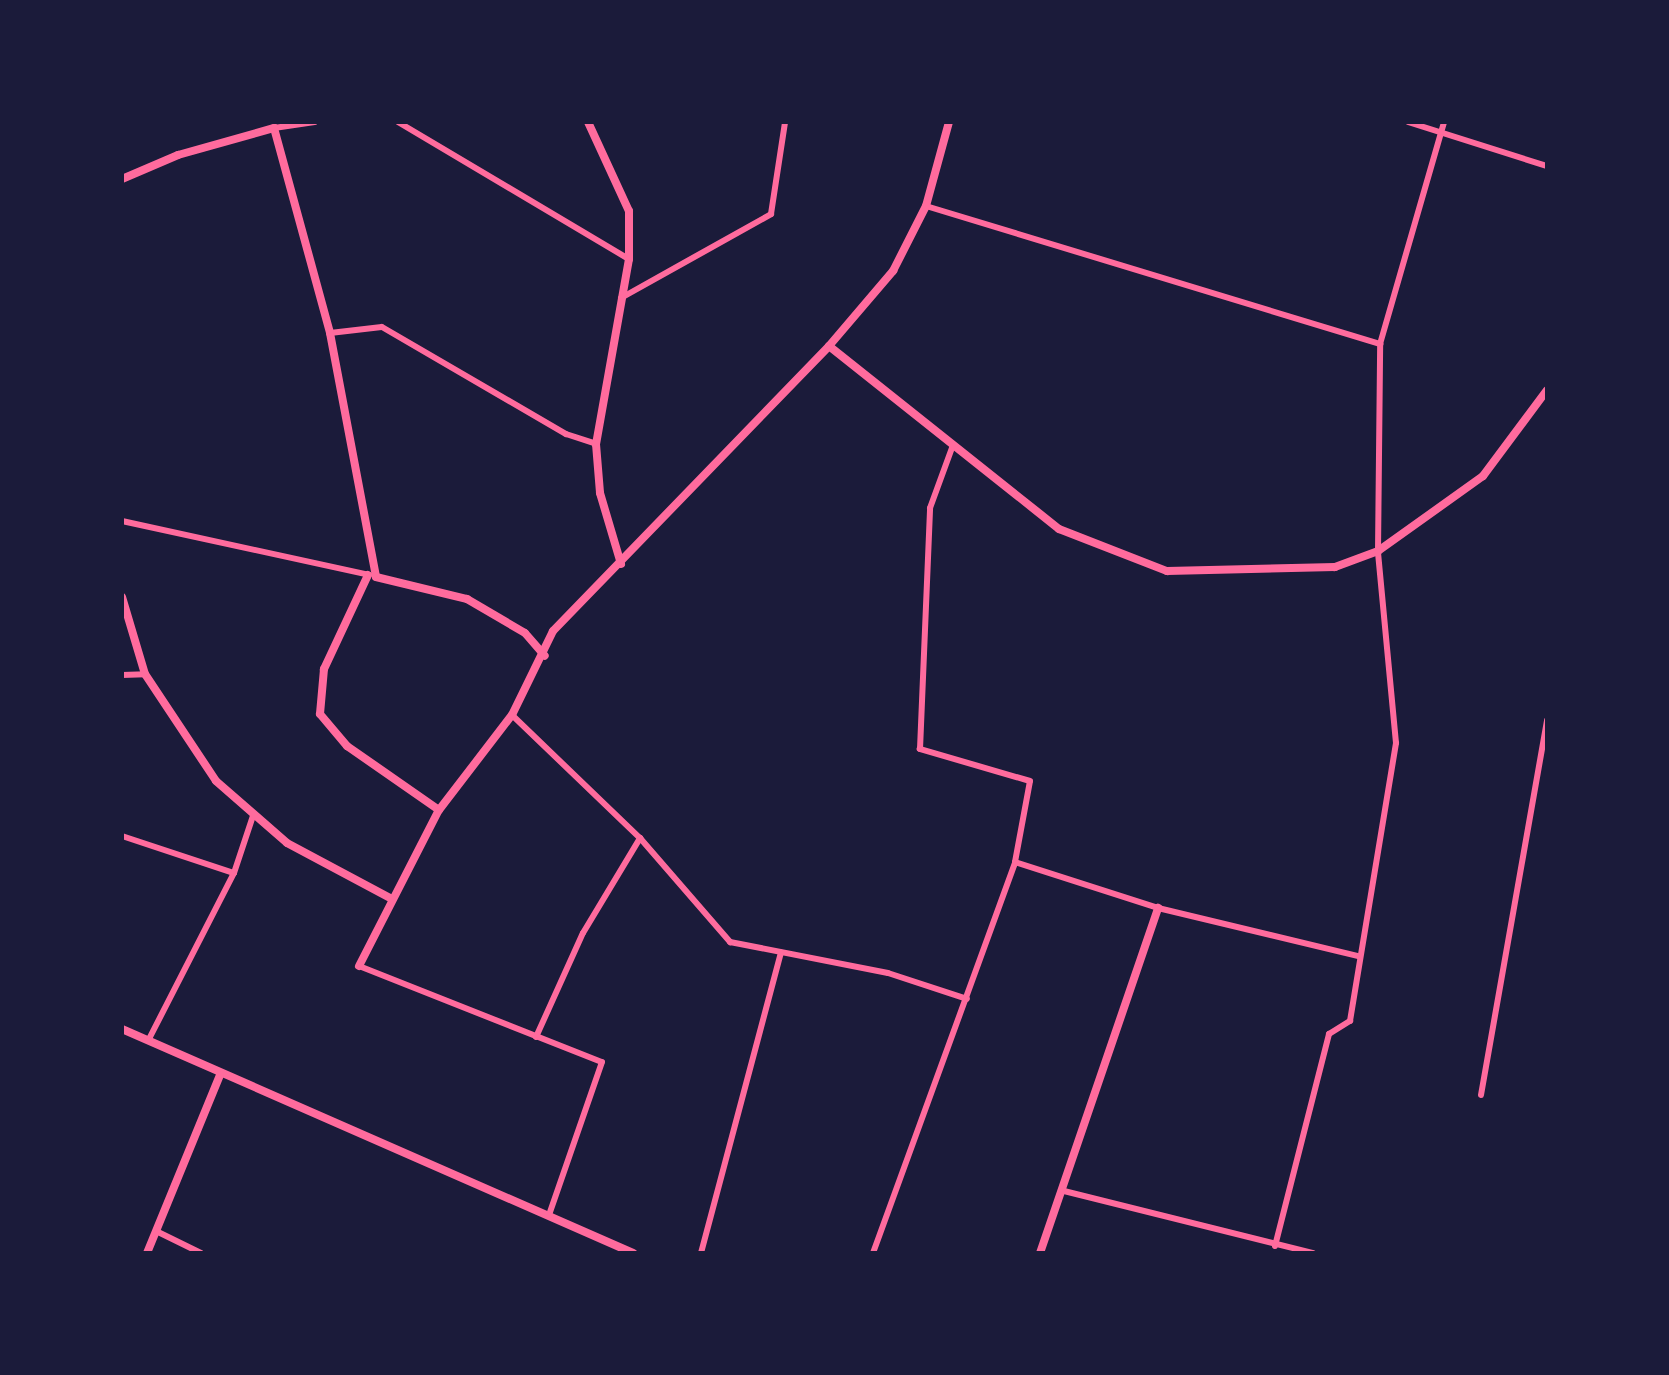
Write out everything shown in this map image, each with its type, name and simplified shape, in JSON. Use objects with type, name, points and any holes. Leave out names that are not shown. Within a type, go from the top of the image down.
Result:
[{"type":"street","points":[[588,122],[629,211],[629,259],[618,299],[596,444],[605,516],[621,564]]},
{"type":"street","points":[[359,966],[439,810],[512,715],[545,656],[553,631],[829,346],[893,271],[926,206],[949,122]]},
{"type":"street","points":[[122,179],[178,155],[274,128],[330,333],[372,576],[324,669],[320,714],[347,746],[439,810]]},
{"type":"street","points":[[829,346],[1059,529],[1167,571],[1335,567],[1378,551],[1483,476],[1547,390]]},
{"type":"street","points":[[372,576],[467,599],[525,633],[545,656]]},
{"type":"street","points":[[122,597],[145,674],[207,769],[253,816],[328,868],[392,899]]},
{"type":"street","points":[[1040,1253],[1064,1191],[1158,908]]},
{"type":"street","points":[[122,1029],[149,1039],[220,1075],[633,1253]]},
{"type":"street","points":[[147,1253],[220,1075]]},
{"type":"lane","points":[[274,128],[315,122]]},
{"type":"lane","points":[[398,122],[629,259]]},
{"type":"lane","points":[[618,299],[771,214],[785,122]]},
{"type":"lane","points":[[1408,122],[1441,135],[1547,166]]},
{"type":"lane","points":[[1275,1246],[1329,1034],[1350,1021],[1358,956],[1396,743],[1378,551],[1380,344],[1444,122]]},
{"type":"lane","points":[[926,206],[1380,344]]},
{"type":"lane","points":[[330,333],[382,327],[566,434],[596,444]]},
{"type":"lane","points":[[873,1253],[1015,862],[1030,781],[920,749],[930,508],[953,445]]},
{"type":"lane","points":[[122,521],[372,576]]},
{"type":"lane","points":[[122,675],[145,674]]},
{"type":"lane","points":[[512,715],[640,838],[730,942],[888,973],[967,999]]},
{"type":"lane","points":[[1481,1095],[1547,721]]},
{"type":"lane","points":[[149,1039],[234,873],[253,816]]},
{"type":"lane","points":[[122,836],[234,873]]},
{"type":"lane","points":[[536,1037],[583,933],[640,838]]},
{"type":"lane","points":[[1015,862],[1158,908],[1358,956]]},
{"type":"lane","points":[[701,1253],[781,952]]},
{"type":"lane","points":[[359,966],[602,1062],[549,1215]]},
{"type":"lane","points":[[1064,1191],[1313,1253]]},
{"type":"lane","points":[[156,1231],[201,1253]]}]
